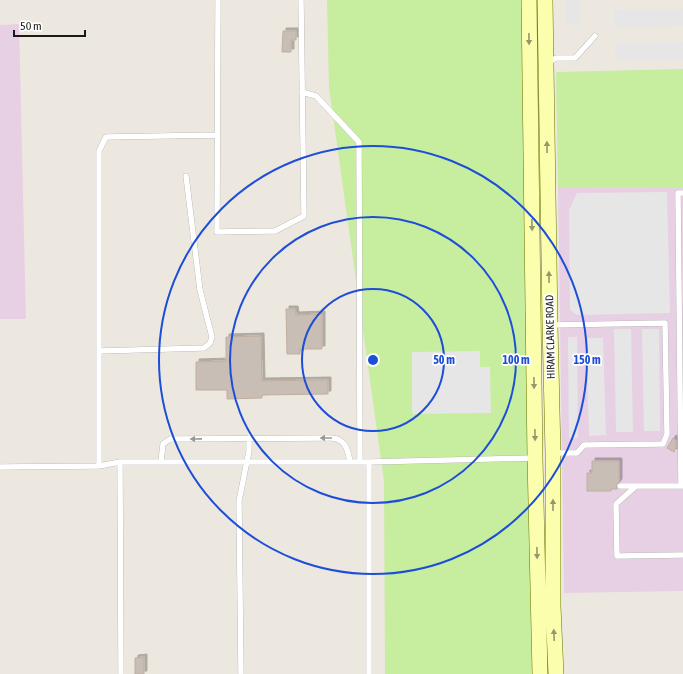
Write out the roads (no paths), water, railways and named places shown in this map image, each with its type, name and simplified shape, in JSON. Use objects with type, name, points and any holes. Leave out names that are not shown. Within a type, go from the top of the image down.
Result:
[{"type":"main road","name":"HIRAM CLARKE ROAD","points":[[529,0],[535,458],[546,607],[556,674]]},
{"type":"main road","name":"HIRAM CLARKE ROAD","points":[[540,674],[546,607],[553,453],[544,0]]},
{"type":"main road","points":[[530,64],[546,64]]},
{"type":"main road","points":[[531,196],[548,196]]},
{"type":"main road","points":[[533,328],[550,325]]},
{"type":"main road","points":[[535,458],[553,453]]},
{"type":"lane","points":[[218,0],[216,135],[217,232],[275,230],[304,216],[301,0]]},
{"type":"lane","points":[[546,64],[556,58],[575,58],[595,36]]},
{"type":"lane","points":[[302,92],[316,96],[359,142],[360,462]]},
{"type":"lane","points":[[99,466],[99,151],[106,137],[216,135]]},
{"type":"lane","points":[[99,351],[204,348],[210,343],[212,337],[200,290],[186,176]]},
{"type":"lane","points":[[620,486],[682,486],[681,269],[678,193],[683,193]]},
{"type":"lane","points":[[550,325],[665,323],[667,434],[663,444],[584,445],[577,453],[553,453]]},
{"type":"lane","points":[[241,674],[240,501],[249,451],[249,438]]},
{"type":"lane","points":[[161,462],[163,444],[170,439],[337,438],[343,442],[350,462]]},
{"type":"lane","points":[[0,467],[99,466],[120,462],[370,462],[535,458]]},
{"type":"lane","points":[[120,462],[121,674]]},
{"type":"lane","points":[[368,674],[370,462]]},
{"type":"lane","points":[[636,486],[616,504],[617,556],[683,555]]}]
